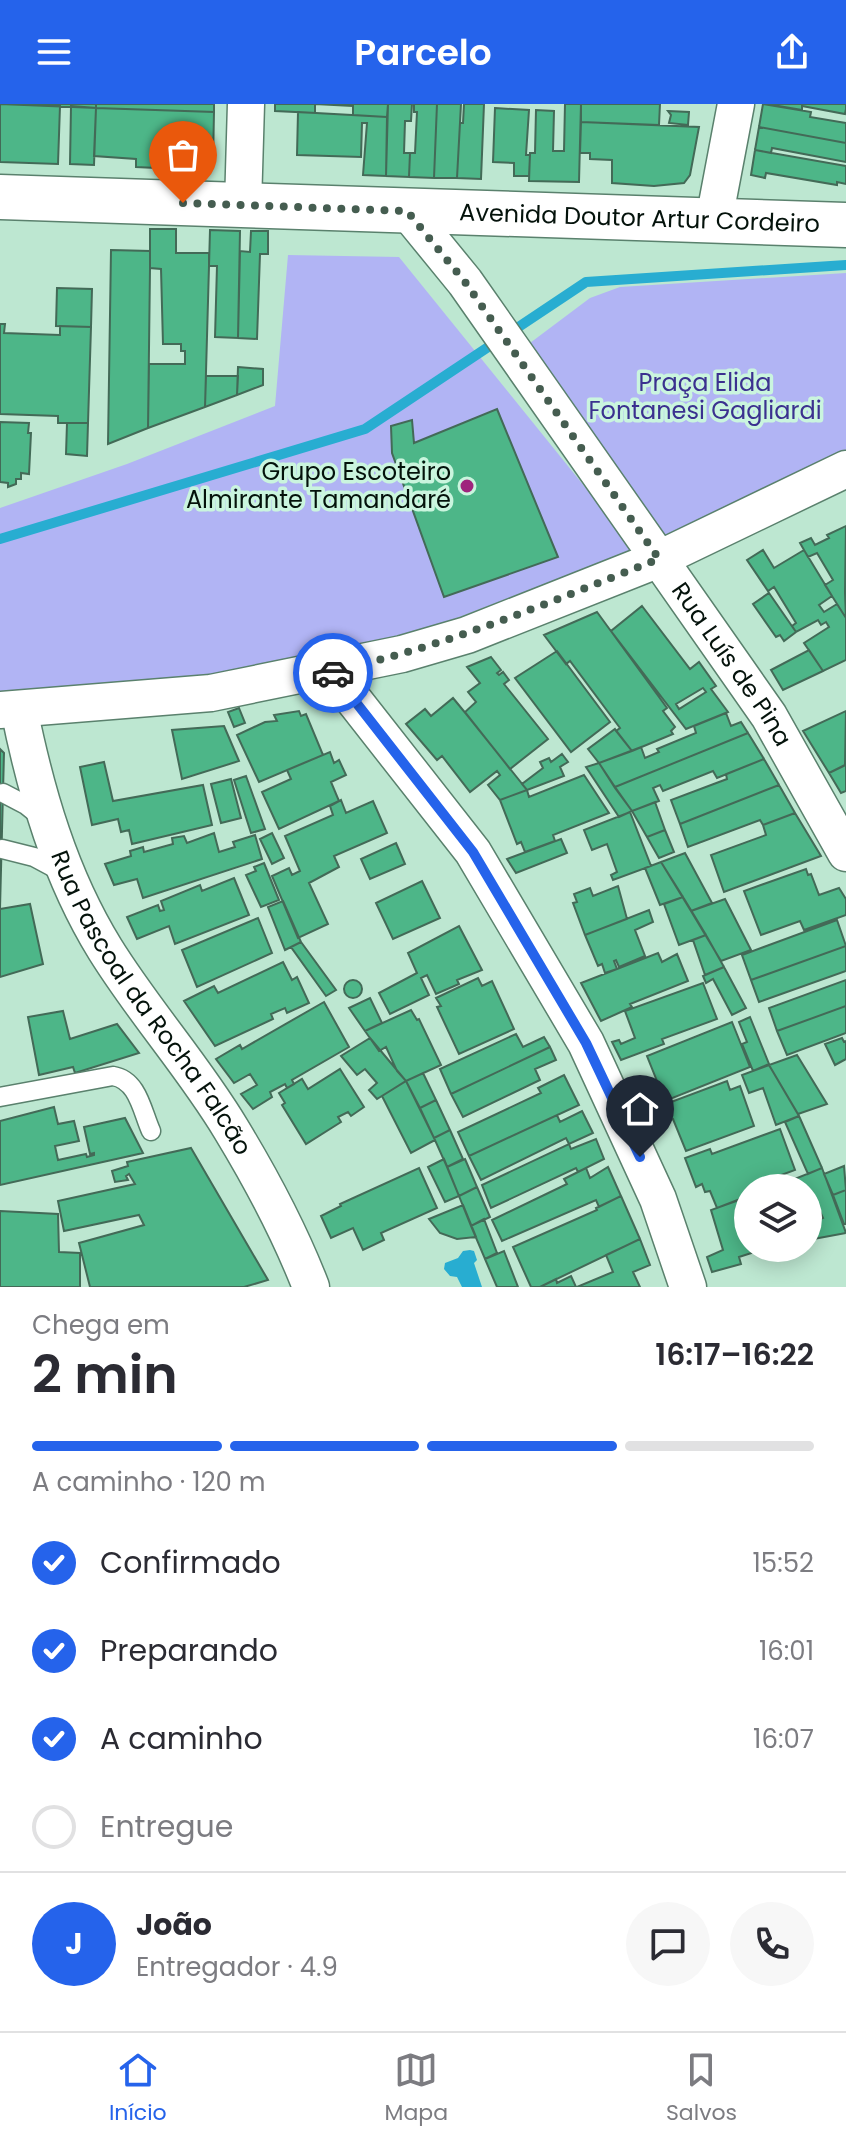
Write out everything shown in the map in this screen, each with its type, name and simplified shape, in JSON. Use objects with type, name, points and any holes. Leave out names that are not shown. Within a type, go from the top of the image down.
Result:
[{"type":"street","points":[[243,205],[246,104]]},
{"type":"street","points":[[714,220],[736,104]]},
{"type":"street","name":"Avenida Doutor Artur Cordeiro","points":[[0,197],[846,225]]},
{"type":"street","name":"Rua Luís de Pina","points":[[407,211],[465,282],[557,410],[769,716],[846,853]]},
{"type":"street","points":[[9,710],[211,693],[331,671],[402,654],[467,635],[659,559],[846,469]]},
{"type":"street","points":[[331,671],[473,852],[586,1043],[658,1199],[688,1287]]},
{"type":"street","name":"Rua Pascoal da Rocha Falcão","points":[[9,710],[66,874],[104,949],[231,1128],[295,1247],[311,1287]]},
{"type":"lane","points":[[3,793],[26,805],[48,823]]},
{"type":"lane","points":[[2,849],[34,857],[66,874]]},
{"type":"lane","points":[[0,1097],[113,1076],[122,1078],[131,1084],[151,1131]]},
{"type":"green space","points":[[288,255],[399,257],[635,549],[400,640],[238,673],[0,696],[0,508],[127,464],[275,406]]},
{"type":"green space","name":"Praça Elida Fontanesi Gagliardi","points":[[846,273],[846,456],[740,506],[660,537],[526,346],[590,298],[620,287]]},
{"type":"shaded area","points":[[470,1250],[474,1251],[477,1260],[474,1263],[482,1287],[462,1287],[457,1277],[450,1276],[444,1269],[445,1263]]},
{"type":"building","points":[[0,104],[96,104],[96,108]]},
{"type":"building","points":[[0,104],[60,106],[58,164],[0,162]]},
{"type":"building","points":[[96,104],[214,104],[214,112],[96,108]]},
{"type":"building","points":[[275,104],[315,104],[315,113],[275,111]]},
{"type":"building","points":[[315,104],[388,104],[387,117],[353,115],[353,106]]},
{"type":"building","points":[[388,104],[412,104],[411,121],[405,121],[404,153],[410,153],[409,177],[386,176]]},
{"type":"building","points":[[414,104],[437,104],[434,178],[409,177],[410,153],[415,153],[417,112],[414,112]]},
{"type":"building","points":[[437,104],[461,104],[457,178],[434,178]]},
{"type":"building","points":[[464,104],[484,104],[481,179],[457,178]]},
{"type":"building","points":[[565,104],[581,104],[579,182],[529,181],[530,153],[535,153],[536,110],[554,111],[553,151],[564,151]]},
{"type":"building","points":[[581,104],[660,104],[659,125],[581,122]]},
{"type":"building","points":[[763,104],[811,112],[810,117],[846,123],[846,143],[759,127]]},
{"type":"building","points":[[767,104],[846,104],[846,109],[845,114],[802,106],[802,110]]},
{"type":"building","points":[[71,106],[96,108],[94,165],[70,164]]},
{"type":"building","points":[[96,108],[214,112],[213,162],[200,170],[136,167],[136,159],[94,156]]},
{"type":"building","points":[[495,108],[529,110],[526,155],[530,155],[529,176],[514,176],[514,163],[493,162]]},
{"type":"building","points":[[668,111],[689,112],[688,125],[669,123],[671,115]]},
{"type":"building","points":[[298,112],[387,117],[386,176],[363,175],[367,123],[362,123],[361,157],[297,155]]},
{"type":"building","points":[[581,122],[699,127],[690,175],[684,183],[654,186],[612,183],[612,160],[590,159],[590,153],[580,153]]},
{"type":"building","points":[[759,127],[846,143],[846,162],[772,148],[771,153],[755,150]]},
{"type":"building","points":[[755,150],[846,166],[846,184],[766,173],[765,178],[751,175]]},
{"type":"building","points":[[150,229],[176,229],[176,253],[209,253],[209,266],[205,407],[148,428],[149,364],[185,364],[185,351],[181,351],[181,344],[163,344],[161,269],[150,268]]},
{"type":"building","points":[[210,230],[240,231],[238,338],[215,337],[217,266],[209,266]]},
{"type":"building","points":[[251,231],[268,231],[268,254],[260,254],[257,339],[238,338],[240,251],[250,252]]},
{"type":"building","points":[[111,250],[150,251],[148,428],[108,444]]},
{"type":"building","points":[[57,288],[92,289],[91,327],[56,326]]},
{"type":"building","points":[[0,324],[5,324],[4,333],[60,335],[60,326],[91,327],[88,423],[58,423],[58,416],[0,414]]},
{"type":"building","points":[[238,367],[263,369],[263,385],[237,395]]},
{"type":"building","points":[[206,376],[238,376],[237,395],[205,407]]},
{"type":"building","name":"Grupo Escoteiro Almirante Tamandaré","points":[[497,409],[558,557],[444,597],[392,453],[391,426],[412,420],[414,443]]},
{"type":"building","points":[[0,422],[29,423],[28,433],[31,433],[29,474],[21,473],[21,479],[16,479],[16,484],[8,487],[8,483],[0,482]]},
{"type":"building","points":[[67,423],[88,423],[87,456],[66,454]]},
{"type":"building","points":[[846,526],[846,618],[825,585],[833,580],[817,553],[808,557],[800,543],[811,538],[815,545]]},
{"type":"building","points":[[763,550],[774,568],[804,550],[832,596],[819,605],[824,612],[837,604],[846,618],[846,660],[823,671],[804,643],[829,627],[826,622],[821,625],[818,620],[796,632],[792,626],[796,623],[774,587],[768,591],[747,560]]},
{"type":"building","points":[[769,593],[796,632],[784,641],[780,635],[776,637],[753,604]]},
{"type":"building","points":[[642,606],[690,669],[699,662],[716,686],[711,689],[728,712],[686,729],[611,631]],"holes":[[[703,688],[706,692],[679,709],[676,704]]]},
{"type":"building","points":[[597,612],[667,708],[663,711],[675,727],[671,731],[673,734],[632,751],[616,731],[620,728],[570,661],[566,664],[544,635]]},
{"type":"building","points":[[809,650],[823,671],[783,690],[771,670]]},
{"type":"building","points":[[557,651],[610,722],[571,752],[515,678]]},
{"type":"building","points":[[491,657],[501,670],[497,673],[503,672],[509,680],[504,684],[548,739],[510,769],[465,712],[476,702],[468,692],[480,683],[467,667]]},
{"type":"building","points":[[453,698],[527,790],[500,800],[488,785],[500,775],[497,771],[470,792],[442,756],[437,760],[406,724],[425,709],[431,716]]},
{"type":"building","points":[[239,708],[245,723],[234,727],[228,712]]},
{"type":"building","points":[[299,711],[301,716],[306,714],[323,755],[259,782],[237,735],[265,722],[277,721],[274,715]]},
{"type":"building","points":[[846,711],[845,765],[829,773],[803,731]]},
{"type":"building","points":[[726,713],[731,726],[741,722],[748,733],[615,787],[599,763],[641,747],[645,758],[659,752],[657,749],[696,733],[694,726]]},
{"type":"building","points":[[224,726],[239,761],[182,779],[172,730]]},
{"type":"building","points":[[615,729],[632,751],[599,763],[588,749]]},
{"type":"building","points":[[748,733],[764,759],[717,778],[713,771],[663,791],[660,785],[653,788],[659,801],[632,811],[615,787]]},
{"type":"building","points":[[0,749],[4,753],[0,909]]},
{"type":"building","points":[[330,752],[334,763],[339,760],[346,775],[331,782],[339,801],[279,829],[262,792],[291,779],[287,770]]},
{"type":"building","points":[[562,754],[568,762],[560,767],[564,776],[527,790],[522,784],[543,768],[540,762],[549,758],[551,762]]},
{"type":"building","points":[[764,759],[779,785],[680,824],[671,800],[727,779],[726,774]]},
{"type":"building","points":[[104,762],[113,801],[203,785],[212,825],[132,844],[129,830],[121,832],[118,819],[92,825],[80,767]]},
{"type":"building","points":[[599,763],[632,811],[619,817],[586,767]]},
{"type":"building","points":[[846,765],[846,791],[841,793],[829,773]]},
{"type":"building","points":[[584,775],[609,813],[553,835],[555,841],[525,852],[521,842],[517,844],[500,800],[527,790],[529,797]]},
{"type":"building","points":[[246,776],[265,829],[251,833],[234,780]]},
{"type":"building","points":[[231,779],[241,818],[221,823],[211,784]]},
{"type":"building","points":[[779,785],[795,813],[763,825],[760,820],[688,847],[680,824]]},
{"type":"building","points":[[341,800],[346,813],[373,801],[387,833],[334,856],[339,867],[309,883],[328,924],[298,938],[272,876],[289,868],[292,875],[300,871],[285,836],[333,815],[330,806]]},
{"type":"building","points":[[655,802],[665,830],[647,837],[632,811]]},
{"type":"building","points":[[630,812],[651,866],[613,880],[611,875],[617,872],[607,844],[592,850],[584,830]]},
{"type":"building","points":[[795,813],[821,856],[724,892],[711,855],[766,835],[763,825]]},
{"type":"building","points":[[665,830],[674,852],[659,858],[647,837]]},
{"type":"building","points":[[214,833],[219,852],[235,847],[233,842],[255,835],[262,859],[143,898],[137,879],[114,885],[105,864],[131,856],[130,851],[143,847],[144,852],[173,844],[172,838],[184,836],[187,843]]},
{"type":"building","points":[[272,833],[284,858],[272,864],[260,839]]},
{"type":"building","points":[[561,839],[567,853],[516,873],[507,859]]},
{"type":"building","points":[[396,843],[405,864],[370,879],[361,859]]},
{"type":"building","points":[[685,853],[712,903],[691,911],[661,862]]},
{"type":"building","points":[[661,862],[683,897],[660,905],[645,868]]},
{"type":"building","points":[[264,863],[279,900],[261,907],[246,875]]},
{"type":"building","points":[[806,869],[819,895],[839,888],[846,899],[846,915],[804,930],[800,921],[761,935],[744,891]]},
{"type":"building","points":[[234,878],[249,915],[175,944],[169,926],[137,939],[127,917],[158,905],[160,911],[164,910],[161,901],[200,885],[202,891]]},
{"type":"building","points":[[422,881],[440,918],[393,939],[376,903]]},
{"type":"building","points":[[618,886],[627,919],[585,935],[573,903],[577,902],[574,894],[590,888],[593,896]]},
{"type":"building","points":[[683,897],[706,935],[679,945],[664,904]]},
{"type":"building","points":[[725,899],[751,950],[721,961],[691,911]]},
{"type":"building","points":[[283,901],[301,942],[285,950],[268,907]]},
{"type":"building","points":[[30,904],[43,964],[0,977],[0,909]]},
{"type":"building","points":[[649,910],[653,922],[635,930],[645,956],[619,967],[616,960],[617,969],[605,973],[602,964],[598,966],[585,935]]},
{"type":"building","points":[[258,918],[272,953],[197,987],[182,950]]},
{"type":"building","points":[[837,920],[846,946],[751,980],[742,955]]},
{"type":"building","points":[[459,926],[482,970],[457,980],[459,984],[436,994],[427,975],[421,978],[429,995],[390,1014],[379,993],[417,973],[408,953]]},
{"type":"building","points":[[706,935],[724,967],[705,975],[693,940]]},
{"type":"building","points":[[301,942],[336,990],[326,996],[291,947]]},
{"type":"building","points":[[846,946],[846,971],[759,1002],[751,980]]},
{"type":"building","points":[[658,953],[662,962],[677,954],[688,981],[630,1004],[632,1007],[601,1021],[581,983]]},
{"type":"building","points":[[283,962],[292,980],[297,977],[309,1003],[287,1013],[285,1008],[271,1014],[273,1019],[215,1046],[184,1001],[214,986],[218,993]]},
{"type":"building","points":[[724,967],[746,1008],[732,1015],[713,979],[706,983],[703,976]]},
{"type":"building","points":[[478,978],[482,986],[492,981],[514,1029],[459,1054],[437,1007],[441,1006],[436,998]]},
{"type":"building","points":[[353,980],[362,989],[353,998],[344,989]]},
{"type":"building","points":[[846,980],[846,1006],[777,1031],[769,1008]]},
{"type":"building","points":[[703,983],[717,1019],[662,1039],[664,1044],[621,1060],[612,1042],[619,1040],[621,1044],[635,1038],[625,1011]]},
{"type":"building","points":[[370,998],[382,1023],[365,1031],[349,1008]]},
{"type":"building","points":[[324,1002],[349,1047],[292,1080],[294,1084],[287,1088],[285,1084],[270,1092],[272,1097],[253,1109],[241,1094],[257,1085],[250,1074],[234,1083],[216,1059],[240,1045],[242,1049]]},
{"type":"building","points":[[846,1006],[846,1033],[787,1055],[777,1031]]},
{"type":"building","points":[[411,1010],[419,1019],[441,1065],[406,1081],[397,1071],[386,1047],[379,1051],[365,1031]]},
{"type":"building","points":[[63,1011],[70,1039],[117,1024],[139,1053],[75,1073],[73,1067],[39,1075],[28,1017]]},
{"type":"building","points":[[750,1017],[769,1064],[753,1071],[742,1044],[747,1042],[739,1022]]},
{"type":"building","points":[[732,1022],[750,1067],[665,1101],[647,1056]]},
{"type":"building","points":[[516,1034],[523,1047],[544,1037],[550,1047],[451,1094],[440,1069]]},
{"type":"building","points":[[370,1038],[406,1081],[377,1099],[369,1090],[377,1083],[365,1069],[357,1075],[341,1056]]},
{"type":"building","points":[[842,1038],[846,1041],[846,1059],[835,1065],[825,1044]]},
{"type":"building","points":[[550,1047],[556,1060],[535,1069],[540,1080],[463,1117],[451,1094]]},
{"type":"building","points":[[797,1055],[827,1104],[798,1114],[769,1065]]},
{"type":"building","points":[[769,1065],[799,1116],[776,1125],[763,1088],[749,1093],[742,1075]]},
{"type":"building","points":[[340,1069],[364,1107],[351,1116],[348,1112],[338,1117],[341,1122],[306,1144],[282,1105],[285,1103],[279,1093],[302,1079],[308,1089]]},
{"type":"building","points":[[423,1073],[436,1100],[420,1108],[406,1081]]},
{"type":"building","points":[[564,1075],[579,1105],[469,1156],[458,1132],[541,1093],[538,1088]]},
{"type":"building","points":[[406,1081],[435,1140],[411,1153],[382,1096]]},
{"type":"building","points":[[727,1081],[730,1090],[740,1086],[754,1126],[686,1151],[673,1119],[655,1126],[647,1111]]},
{"type":"building","points":[[436,1100],[450,1130],[434,1138],[420,1108]]},
{"type":"building","points":[[54,1107],[58,1124],[74,1121],[79,1141],[55,1146],[58,1160],[94,1155],[90,1154],[84,1127],[125,1118],[143,1153],[0,1185],[0,1121]]},
{"type":"building","points":[[582,1111],[593,1133],[569,1144],[566,1138],[481,1180],[469,1156],[557,1115],[560,1122]]},
{"type":"building","points":[[799,1116],[822,1168],[808,1174],[785,1122]]},
{"type":"building","points":[[780,1129],[795,1170],[784,1174],[734,1174],[734,1201],[717,1208],[710,1191],[705,1192],[702,1184],[696,1187],[685,1158],[710,1149],[712,1154]]},
{"type":"building","points":[[450,1130],[463,1159],[447,1167],[434,1138]]},
{"type":"building","points":[[596,1139],[604,1159],[578,1172],[576,1168],[491,1208],[482,1185],[569,1144],[571,1149]]},
{"type":"building","points":[[191,1148],[268,1280],[244,1287],[90,1287],[79,1243],[144,1225],[139,1215],[64,1231],[58,1201],[135,1184],[129,1174],[126,1176],[128,1180],[115,1182],[112,1171],[128,1166],[127,1162]]},
{"type":"building","points":[[444,1159],[459,1196],[445,1202],[428,1167]]},
{"type":"building","points":[[465,1159],[477,1187],[459,1196],[447,1167]]},
{"type":"building","points":[[844,1166],[846,1190],[833,1195],[824,1174]]},
{"type":"building","points":[[608,1167],[621,1196],[599,1207],[596,1200],[502,1241],[492,1220],[567,1184],[564,1179],[586,1168],[590,1178]]},
{"type":"building","points":[[419,1168],[437,1208],[381,1233],[384,1240],[363,1250],[353,1228],[331,1238],[321,1216],[340,1204]]},
{"type":"building","points":[[822,1168],[846,1233],[822,1237],[822,1174],[807,1174]]},
{"type":"building","points":[[477,1187],[490,1217],[471,1226],[459,1196]]},
{"type":"building","points":[[846,1190],[846,1224],[844,1224],[833,1195]]},
{"type":"building","points":[[621,1196],[640,1239],[540,1287],[531,1287],[513,1247],[597,1210]]},
{"type":"building","points":[[734,1202],[734,1262],[741,1264],[712,1272],[707,1257],[723,1250],[711,1210]]},
{"type":"building","points":[[463,1205],[476,1237],[457,1239],[440,1233],[429,1219]]},
{"type":"building","points":[[0,1211],[58,1214],[59,1252],[80,1253],[80,1287],[0,1287]]},
{"type":"building","points":[[484,1219],[497,1253],[485,1259],[471,1226]]},
{"type":"building","points":[[640,1239],[650,1265],[633,1272],[640,1287],[577,1287],[613,1272],[606,1255]]},
{"type":"building","points":[[504,1251],[518,1287],[497,1287],[485,1259]]},
{"type":"building","points":[[571,1276],[576,1287],[540,1287],[556,1279],[557,1283]]},
{"type":"waterway","points":[[0,539],[365,429],[586,282],[846,265]]},
{"type":"way so far","points":[[183,203],[407,211],[465,282],[659,559],[467,635],[331,671],[333,673]]},
{"type":"place","name":"Grupo Escoteiro Almirante Tamandaré","points":[[467,486]]},
{"type":"route","points":[[333,673],[473,852],[586,1043],[640,1157]]}]
